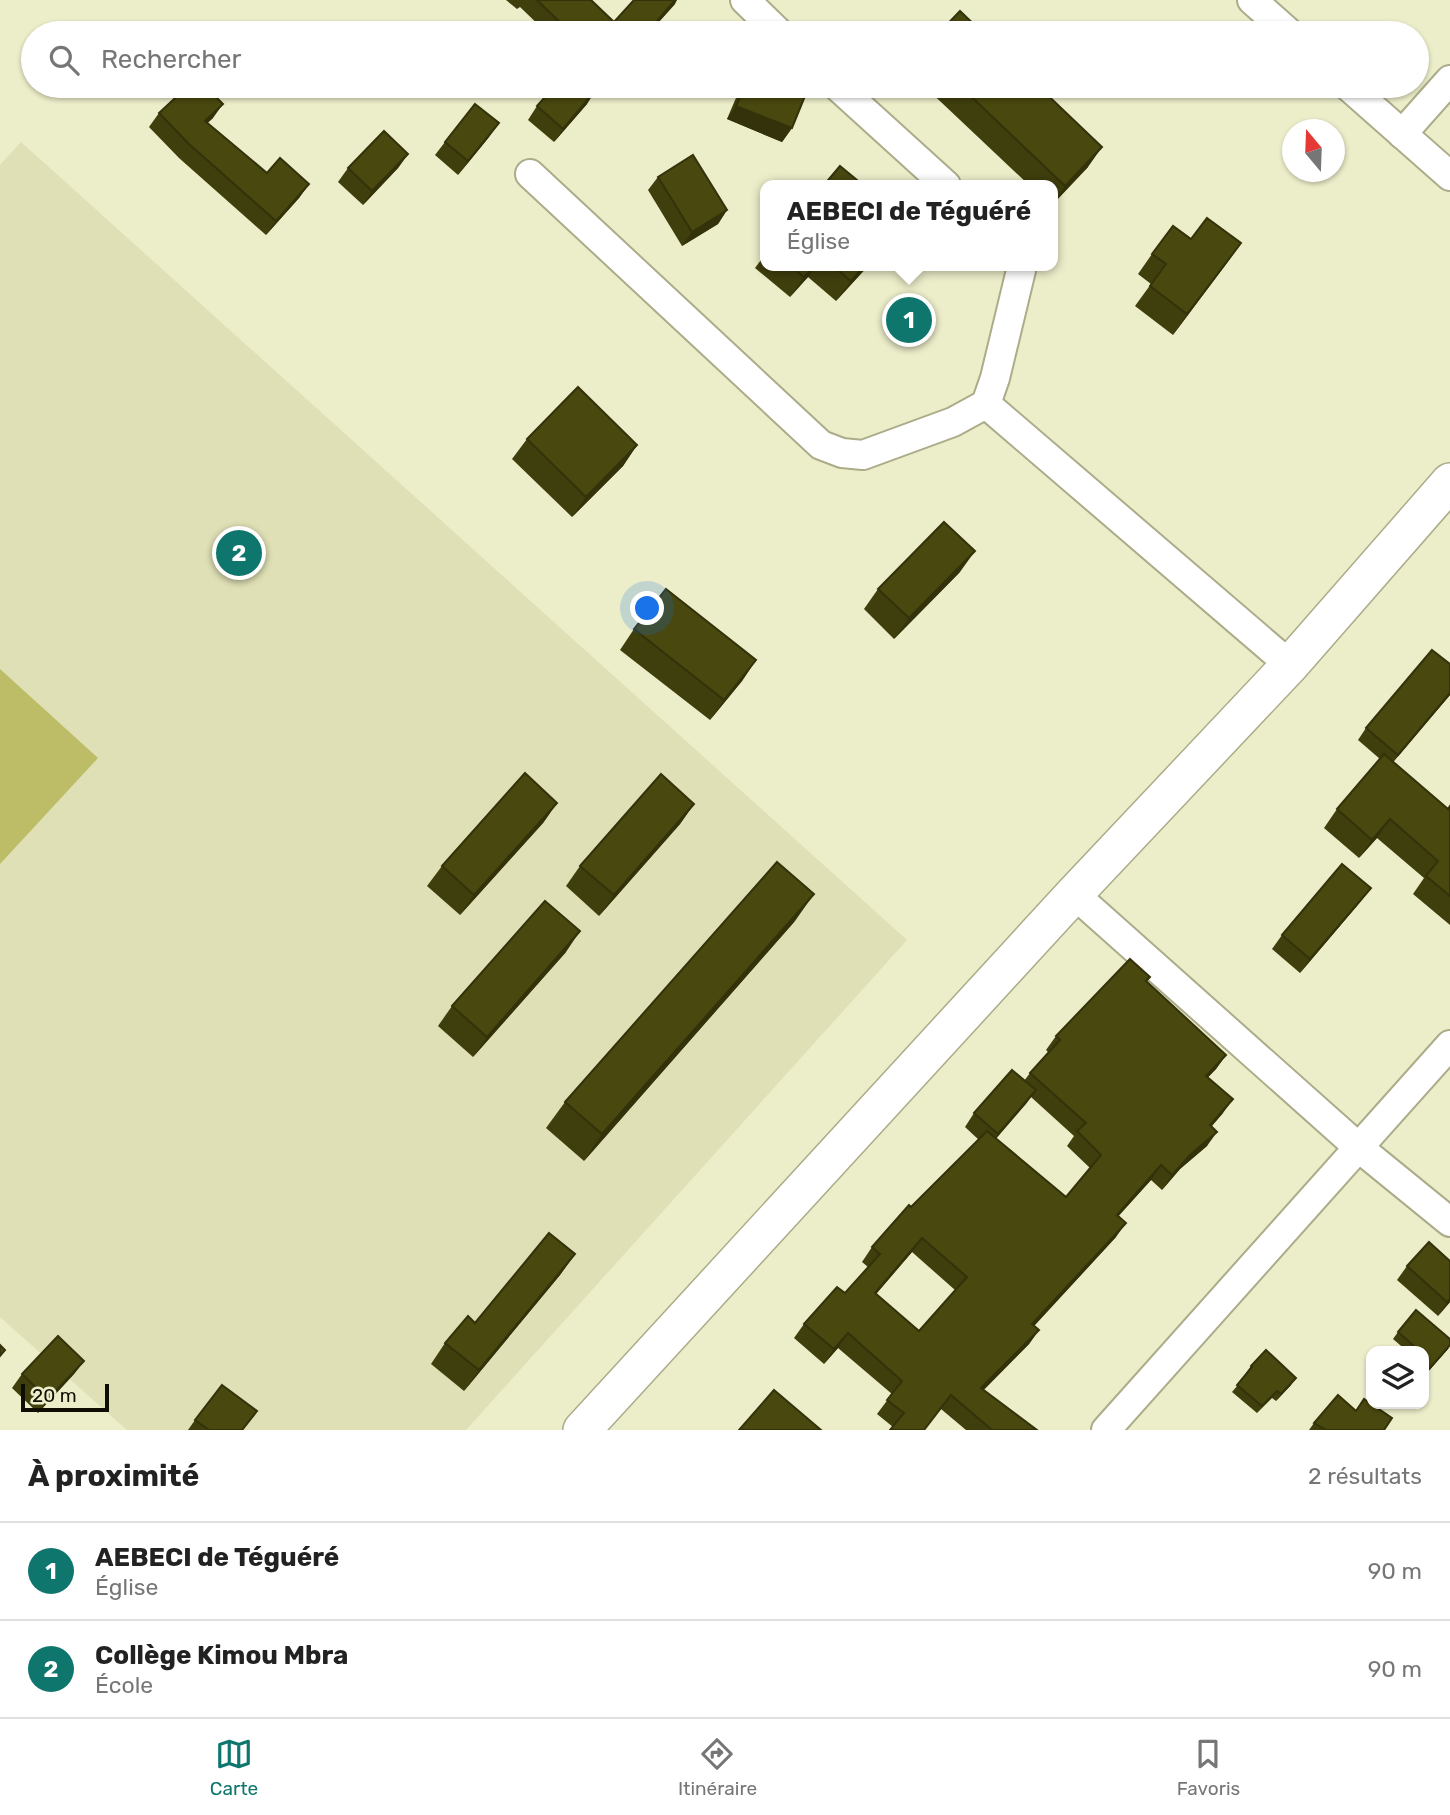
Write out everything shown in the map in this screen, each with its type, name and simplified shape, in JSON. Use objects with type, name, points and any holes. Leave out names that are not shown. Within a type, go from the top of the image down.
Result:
[{"type":"street","points":[[745,0],[767,21]]},
{"type":"street","points":[[1252,0],[1276,21]]},
{"type":"street","points":[[1402,134],[1450,80]]},
{"type":"street","points":[[850,98],[940,180]]},
{"type":"street","points":[[1362,98],[1450,176]]},
{"type":"street","points":[[530,174],[821,445],[842,453],[863,455],[953,422],[986,404],[995,378],[1021,271]]},
{"type":"street","points":[[986,404],[1290,666]]},
{"type":"street","points":[[584,1429],[1074,894],[1290,666],[1450,482]]},
{"type":"street","points":[[1074,894],[1358,1147],[1450,1222]]},
{"type":"street","points":[[1107,1430],[1450,1045]]},
{"type":"shaded area","points":[[21,142],[907,940],[466,1430],[127,1430],[0,1317],[0,165]]},
{"type":"shaded area","points":[[0,669],[98,758],[0,864]]},
{"type":"building","points":[[537,0],[591,0],[613,21],[559,21]]},
{"type":"building","points":[[634,0],[675,0],[657,21],[615,21]]},
{"type":"building","points":[[960,11],[970,21],[950,21]]},
{"type":"building","points":[[175,98],[217,98],[223,104],[205,121],[267,173],[280,158],[309,184],[276,221],[189,144],[159,113]]},
{"type":"building","points":[[544,98],[589,98],[563,129],[537,106]]},
{"type":"building","points":[[740,98],[804,98],[792,128],[736,106]]},
{"type":"building","points":[[973,98],[1051,98],[1102,147],[1065,186]]},
{"type":"building","points":[[475,104],[499,123],[468,161],[445,142]]},
{"type":"building","points":[[384,131],[408,154],[372,191],[348,168]]},
{"type":"building","points":[[693,155],[727,210],[692,232],[658,177]]},
{"type":"building","points":[[840,166],[857,180],[828,180]]},
{"type":"building","points":[[1207,218],[1241,243],[1187,314],[1150,286],[1166,264],[1152,254],[1173,226],[1191,239]]},
{"type":"building","points":[[797,271],[809,271],[804,277]]},
{"type":"building","points":[[839,271],[860,271],[851,281]]},
{"type":"building","points":[[578,387],[637,445],[586,497],[527,439]]},
{"type":"building","points":[[944,522],[975,551],[909,618],[878,589]]},
{"type":"building","points":[[666,589],[756,660],[724,700],[634,629]]},
{"type":"building","points":[[1432,650],[1450,664],[1450,693],[1398,755],[1366,728]]},
{"type":"building","points":[[1384,754],[1448,809],[1450,806],[1450,896],[1426,876],[1438,861],[1390,819],[1372,840],[1337,809]]},
{"type":"building","points":[[525,773],[557,803],[474,895],[442,866]]},
{"type":"building","points":[[661,774],[694,804],[614,895],[580,866]]},
{"type":"building","points":[[777,862],[814,894],[602,1134],[565,1102]]},
{"type":"building","points":[[1342,864],[1371,888],[1310,959],[1282,935]]},
{"type":"building","points":[[545,901],[580,931],[487,1037],[452,1006]]},
{"type":"building","points":[[1130,959],[1150,977],[1146,981],[1226,1055],[1206,1076],[1233,1099],[1210,1125],[1217,1132],[1172,1175],[1161,1165],[1117,1215],[1126,1223],[1032,1324],[1039,1330],[981,1388],[1037,1430],[992,1430],[951,1395],[924,1430],[890,1430],[904,1413],[887,1400],[902,1381],[848,1333],[834,1349],[804,1324],[837,1287],[845,1293],[880,1254],[872,1247],[909,1205],[911,1207],[987,1131],[1066,1197],[1101,1155],[1077,1131],[1086,1123],[1030,1073],[1060,1040],[1056,1036]],"holes":[[[922,1238],[967,1277],[919,1331],[875,1293]]]},
{"type":"building","points":[[1012,1070],[1036,1090],[998,1134],[974,1113]]},
{"type":"building","points":[[549,1233],[575,1254],[479,1370],[445,1343],[468,1316],[475,1323]]},
{"type":"building","points":[[1429,1242],[1450,1261],[1450,1299],[1447,1302],[1407,1266]]},
{"type":"building","points":[[1416,1310],[1450,1339],[1450,1345],[1430,1368],[1429,1346],[1414,1346],[1398,1332]]},
{"type":"building","points":[[58,1336],[84,1361],[48,1399],[22,1374]]},
{"type":"building","points":[[1266,1350],[1296,1378],[1281,1394],[1277,1391],[1262,1406],[1237,1385]]},
{"type":"building","points":[[222,1385],[257,1411],[242,1430],[209,1430],[195,1420]]},
{"type":"building","points":[[774,1390],[821,1430],[739,1430]]},
{"type":"building","points":[[1338,1395],[1356,1411],[1364,1399],[1366,1409],[1379,1409],[1392,1418],[1384,1430],[1326,1430],[1314,1423]]},
{"type":"place","name":"AEBECI de Téguéré","points":[[909,320]]},
{"type":"place","name":"Collège Kimou Mbra","points":[[239,553]]}]
